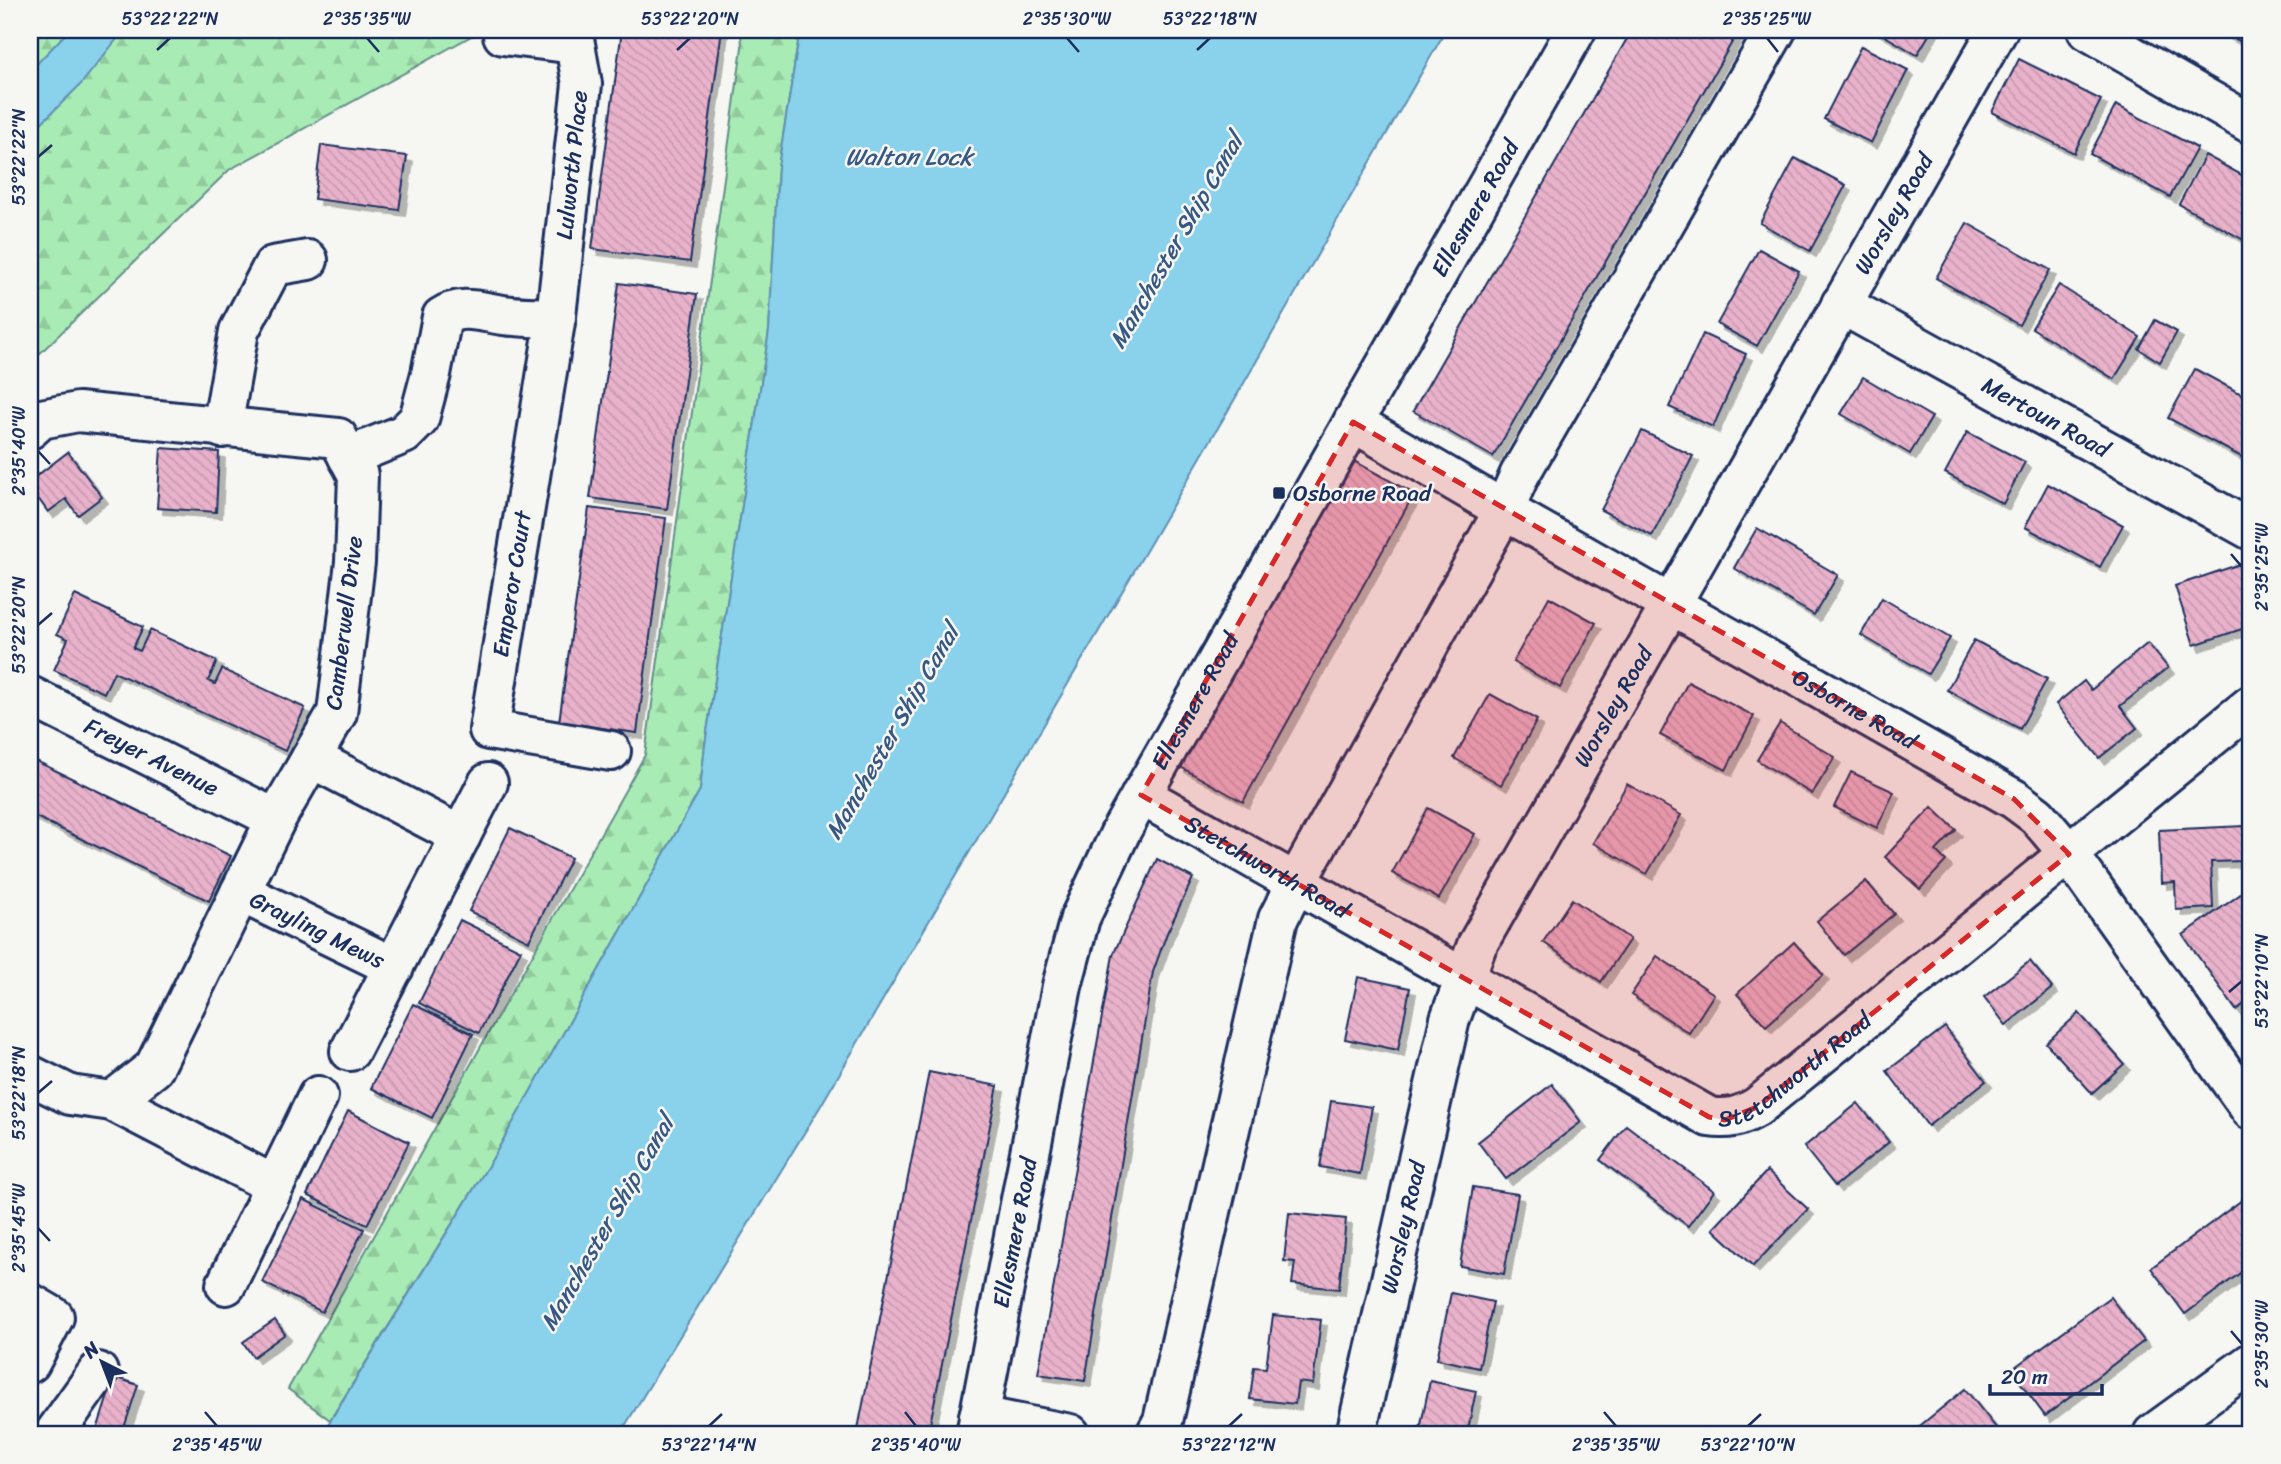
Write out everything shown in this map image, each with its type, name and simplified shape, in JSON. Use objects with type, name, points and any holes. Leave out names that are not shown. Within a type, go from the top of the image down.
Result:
[{"type":"street","name":"Ellesmere Road","points":[[977,1425],[1062,986],[1080,918],[1092,889],[1141,795],[1576,30]]},
{"type":"street","points":[[1156,1434],[1163,1421],[1278,919],[1504,510],[1520,474],[1776,30]]},
{"type":"street","name":"Worsley Road","points":[[1356,1434],[1450,1018],[1477,945],[1998,30]]},
{"type":"street","points":[[2087,30],[2251,124]]},
{"type":"street","name":"Lulworth Place","points":[[503,35],[575,44],[582,84],[556,316]]},
{"type":"street","points":[[222,428],[239,331],[273,266],[308,260]]},
{"type":"street","name":"Mertoun Road","points":[[1841,304],[2251,530]]},
{"type":"street","points":[[30,429],[41,419],[78,412],[338,438],[348,457],[404,434],[419,419],[442,317],[450,311],[469,309],[502,315],[548,318],[556,316]]},
{"type":"street","name":"Emperor Court","points":[[556,316],[489,730],[611,751]]},
{"type":"street","name":"Osborne Road","points":[[1353,422],[2014,799],[2038,816],[2069,854],[2251,1110]]},
{"type":"street","name":"Camberwell Drive","points":[[112,1101],[154,1068],[276,819],[337,713],[355,562],[358,475],[348,457]]},
{"type":"street","name":"Freyer Avenue","points":[[30,696],[276,819]]},
{"type":"street","name":"Stetchworth Road","points":[[1141,795],[1709,1117],[1725,1120],[1741,1117],[1757,1107],[2251,705]]},
{"type":"street","points":[[311,758],[461,836]]},
{"type":"street","name":"Grayling Mews","points":[[350,1051],[488,783]]},
{"type":"street","name":"Grayling Mews","points":[[240,892],[394,967]]},
{"type":"street","points":[[30,1075],[70,1095],[112,1101],[274,1185]]},
{"type":"street","points":[[226,1285],[318,1096]]},
{"type":"street","points":[[30,1303],[54,1317],[30,1363]]},
{"type":"street","points":[[2153,1434],[2251,1363]]},
{"type":"street","points":[[54,1434],[98,1372]]},
{"type":"street","points":[[977,1425],[1070,1434]]},
{"type":"highlighted area","points":[[1353,422],[2014,799],[2069,854],[1757,1107],[1725,1120],[1709,1117],[1141,795]]},
{"type":"green space","points":[[30,30],[482,30],[229,170],[30,363]]},
{"type":"green space","points":[[741,30],[800,30],[778,167],[769,331],[700,790],[493,1158],[330,1420],[288,1389],[645,755],[742,47]]},
{"type":"water","points":[[69,30],[124,30],[81,84],[30,134],[30,71]]},
{"type":"water","points":[[800,30],[1446,30],[1236,397],[820,1107],[620,1434],[322,1434],[493,1158],[700,790],[769,331],[778,167]]},
{"type":"building","points":[[622,30],[722,30],[690,262],[592,249]]},
{"type":"building","points":[[1632,30],[1739,30],[1493,457],[1413,411]]},
{"type":"building","points":[[1875,30],[1932,30],[1917,55]]},
{"type":"building","points":[[2218,30],[2251,30],[2251,47]]},
{"type":"building","points":[[1861,46],[1908,70],[1871,143],[1824,119]]},
{"type":"building","points":[[2019,59],[2101,100],[2074,153],[1992,112]]},
{"type":"building","points":[[2116,105],[2197,148],[2170,197],[2090,154]]},
{"type":"building","points":[[321,145],[407,156],[399,210],[314,199]]},
{"type":"building","points":[[2205,155],[2251,180],[2251,244],[2179,204]]},
{"type":"building","points":[[1795,158],[1846,185],[1810,251],[1760,223]]},
{"type":"building","points":[[1967,223],[2050,270],[2019,325],[1936,278]]},
{"type":"building","points":[[1759,249],[1799,271],[1757,346],[1717,324]]},
{"type":"building","points":[[619,283],[697,294],[667,509],[590,498]]},
{"type":"building","points":[[2059,285],[2140,337],[2114,379],[2032,328]]},
{"type":"building","points":[[2155,320],[2177,332],[2160,362],[2139,349]]},
{"type":"building","points":[[1703,334],[1746,354],[1713,427],[1669,407]]},
{"type":"building","points":[[2195,369],[2251,399],[2251,462],[2168,418]]},
{"type":"building","points":[[1863,377],[1932,417],[1910,454],[1841,414]]},
{"type":"building","points":[[1642,431],[1693,456],[1652,536],[1601,510]]},
{"type":"building","points":[[1967,432],[2025,462],[2003,504],[1945,473]]},
{"type":"building","points":[[161,448],[219,452],[216,512],[157,508]]},
{"type":"building","points":[[68,452],[102,497],[78,515],[66,499],[48,512],[30,487],[30,481]]},
{"type":"building","points":[[1354,461],[1414,494],[1243,802],[1179,766]]},
{"type":"building","points":[[2048,484],[2123,525],[2100,567],[2025,527]]},
{"type":"building","points":[[589,508],[666,518],[637,733],[559,722]]},
{"type":"building","points":[[1757,528],[1838,575],[1814,615],[1734,568]]},
{"type":"building","points":[[2246,562],[2251,577],[2251,626],[2194,645],[2175,586]]},
{"type":"building","points":[[75,595],[143,627],[133,648],[140,651],[150,630],[217,661],[208,681],[215,684],[222,669],[305,708],[285,751],[114,672],[104,693],[54,670],[68,639],[57,634]]},
{"type":"building","points":[[1549,597],[1596,623],[1560,688],[1513,662]]},
{"type":"building","points":[[1882,598],[1950,638],[1928,674],[1861,635]]},
{"type":"building","points":[[1974,640],[2047,679],[2020,729],[1947,690]]},
{"type":"building","points":[[2148,643],[2168,668],[2120,706],[2137,728],[2099,758],[2056,704],[2084,681],[2091,690]]},
{"type":"building","points":[[1688,682],[1754,716],[1726,770],[1660,735]]},
{"type":"building","points":[[1490,694],[1537,720],[1501,785],[1454,758]]},
{"type":"building","points":[[1780,723],[1835,757],[1812,794],[1757,760]]},
{"type":"building","points":[[30,758],[231,856],[209,901],[30,814]]},
{"type":"building","points":[[1851,772],[1894,792],[1877,828],[1834,807]]},
{"type":"building","points":[[1627,784],[1681,815],[1647,874],[1593,843]]},
{"type":"building","points":[[1932,807],[1956,830],[1936,851],[1946,861],[1920,889],[1885,857]]},
{"type":"building","points":[[1428,808],[1475,834],[1439,899],[1392,873]]},
{"type":"building","points":[[2244,826],[2245,861],[2211,862],[2213,908],[2176,910],[2175,882],[2161,883],[2159,830]]},
{"type":"building","points":[[510,828],[571,858],[529,941],[469,911]]},
{"type":"building","points":[[1157,859],[1193,878],[1167,933],[1153,972],[1085,1381],[1038,1374],[1113,955]]},
{"type":"building","points":[[1866,881],[1894,914],[1844,955],[1817,921]]},
{"type":"building","points":[[2245,891],[2251,900],[2251,999],[2236,1010],[2183,935]]},
{"type":"building","points":[[1572,899],[1630,939],[1601,982],[1543,942]]},
{"type":"building","points":[[460,920],[521,950],[479,1033],[419,1003]]},
{"type":"building","points":[[1794,942],[1823,975],[1766,1026],[1737,994]]},
{"type":"building","points":[[1657,956],[1714,994],[1689,1033],[1631,995]]},
{"type":"building","points":[[2030,961],[2052,988],[2006,1025],[1984,997]]},
{"type":"building","points":[[1358,977],[1410,988],[1398,1050],[1345,1039]]},
{"type":"building","points":[[413,1004],[473,1034],[432,1118],[371,1088]]},
{"type":"building","points":[[2079,1013],[2124,1064],[2092,1093],[2046,1043]]},
{"type":"building","points":[[1945,1027],[1986,1081],[1928,1126],[1887,1071]]},
{"type":"building","points":[[929,1072],[998,1086],[928,1434],[857,1434]]},
{"type":"building","points":[[1552,1084],[1581,1122],[1506,1179],[1478,1142]]},
{"type":"building","points":[[1331,1101],[1372,1107],[1360,1174],[1320,1167]]},
{"type":"building","points":[[1858,1103],[1889,1142],[1835,1186],[1804,1147]]},
{"type":"building","points":[[348,1111],[409,1142],[367,1225],[307,1195]]},
{"type":"building","points":[[1626,1125],[1714,1191],[1688,1226],[1600,1160]]},
{"type":"building","points":[[1767,1171],[1808,1209],[1753,1266],[1713,1229]]},
{"type":"building","points":[[1473,1187],[1518,1194],[1504,1274],[1460,1266]]},
{"type":"building","points":[[2246,1197],[2251,1205],[2251,1265],[2185,1314],[2151,1268]]},
{"type":"building","points":[[303,1199],[364,1229],[322,1312],[262,1282]]},
{"type":"building","points":[[1289,1213],[1346,1219],[1339,1289],[1292,1284],[1295,1262],[1284,1261]]},
{"type":"building","points":[[1451,1293],[1493,1302],[1479,1368],[1437,1359]]},
{"type":"building","points":[[2110,1297],[2144,1341],[2045,1416],[2011,1370]]},
{"type":"building","points":[[1273,1315],[1321,1320],[1313,1384],[1298,1382],[1295,1404],[1250,1399],[1254,1367],[1266,1368]]},
{"type":"building","points":[[275,1320],[285,1334],[253,1357],[243,1342]]},
{"type":"building","points":[[114,1377],[138,1385],[122,1434],[97,1430]]},
{"type":"building","points":[[1430,1381],[1476,1391],[1467,1434],[1419,1434]]},
{"type":"building","points":[[1965,1389],[2001,1434],[1910,1434]]},
{"type":"building","points":[[246,1424],[251,1434],[229,1434],[228,1432]]},
{"type":"place","name":"Osborne Road","points":[[1279,493]]},
{"type":"water label","name":"Walton Lock","points":[[909,157]]},
{"type":"water label","name":"Manchester Ship Canal","points":[[1176,241]]},
{"type":"water label","name":"Manchester Ship Canal","points":[[892,732]]},
{"type":"water label","name":"Manchester Ship Canal","points":[[607,1223]]}]
